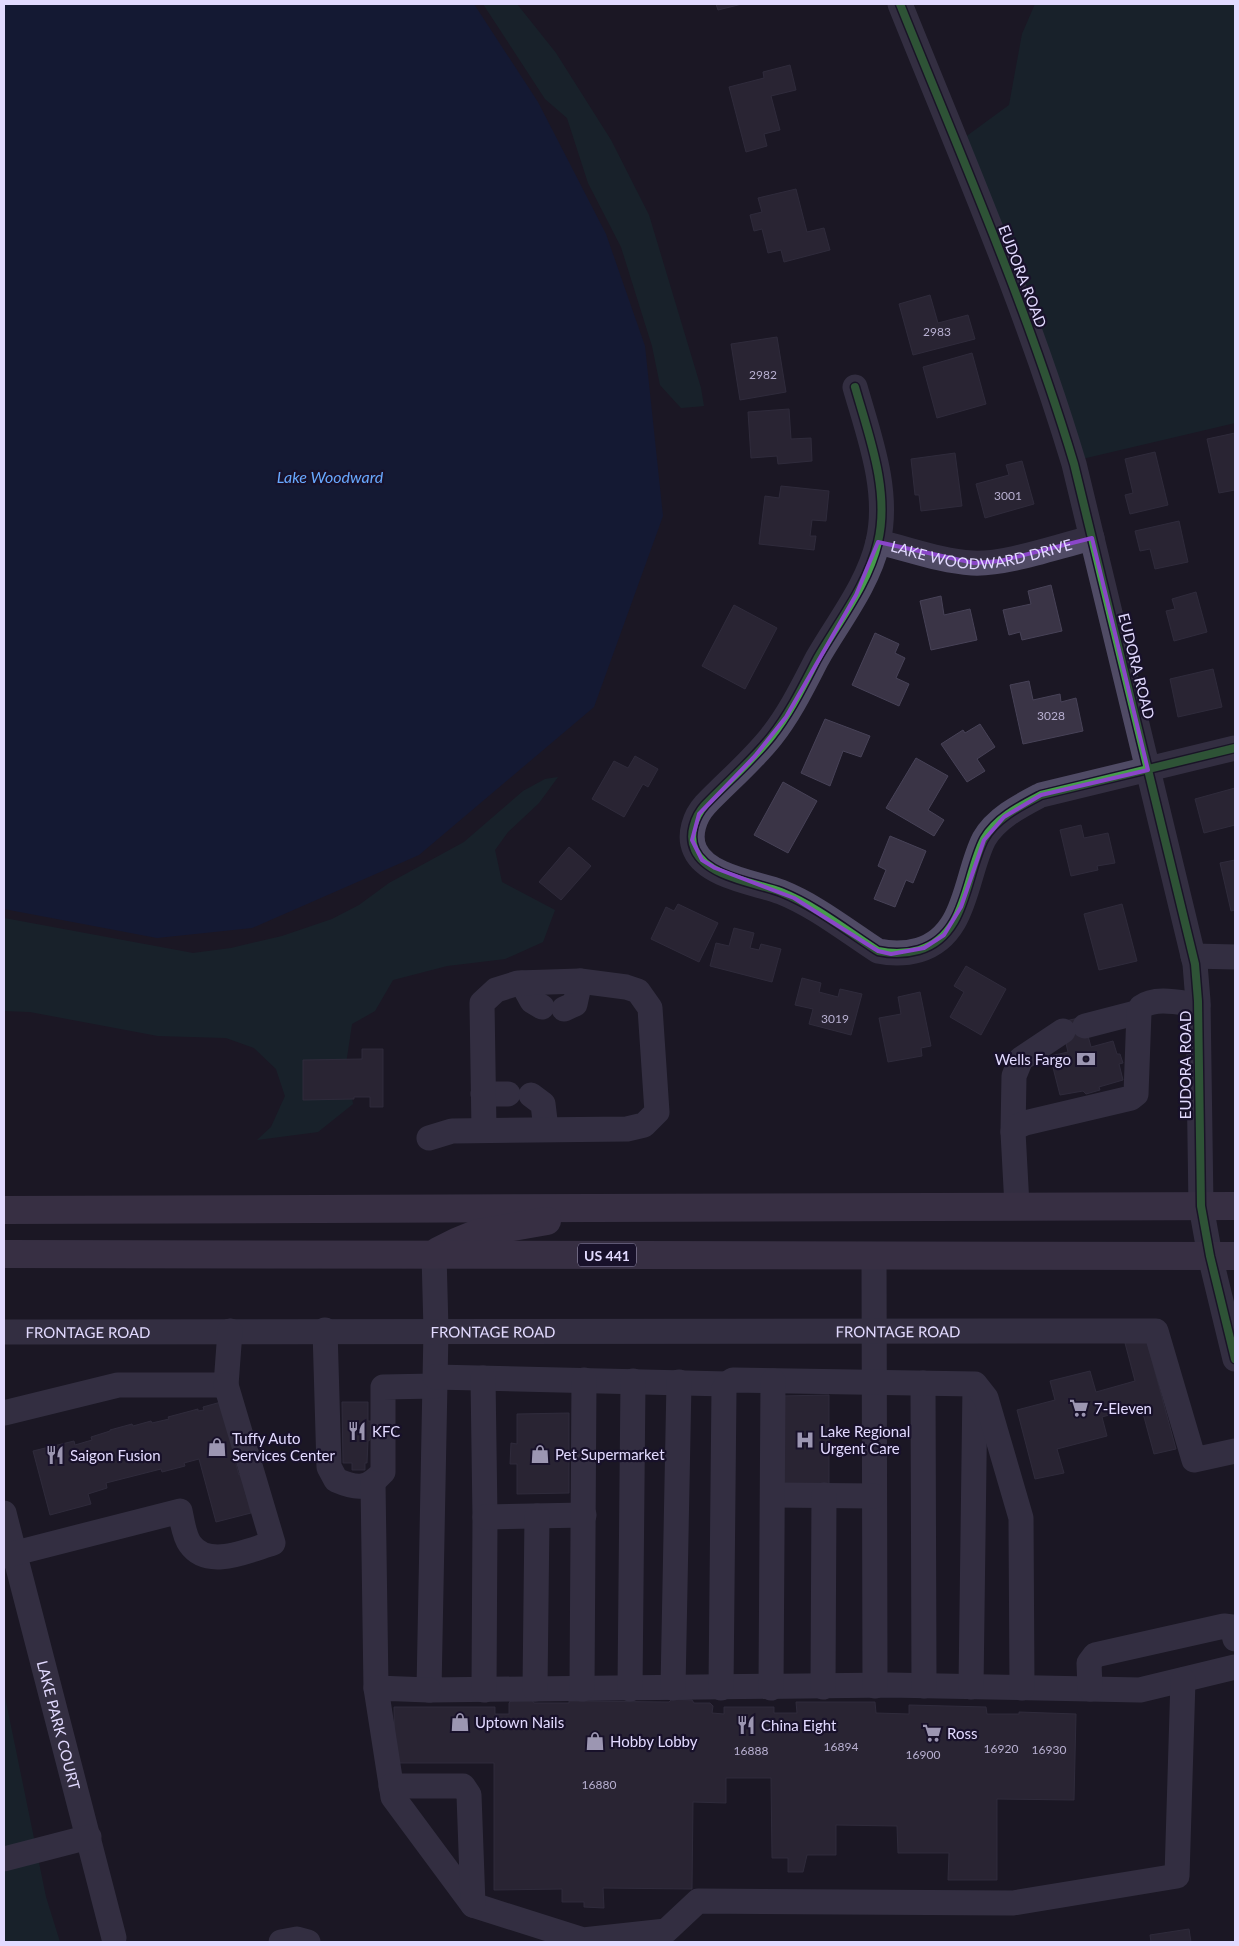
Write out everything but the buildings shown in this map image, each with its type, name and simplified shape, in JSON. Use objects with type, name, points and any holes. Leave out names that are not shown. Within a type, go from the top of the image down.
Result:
[{"type":"main road","points":[[4,1210],[1235,1206]]},
{"type":"main road","points":[[434,1254],[478,1233],[623,1208]]},
{"type":"main road","name":"US 441","points":[[4,1254],[1222,1256]]},
{"type":"street","name":"EUDORA ROAD","points":[[900,4],[1018,298],[1052,390],[1074,464],[1193,956],[1198,1004],[1201,1206],[1222,1256],[1235,1359]]},
{"type":"street","points":[[856,387],[872,446],[880,488],[882,513],[878,542]]},
{"type":"street","name":"LAKE WOODWARD DRIVE","points":[[1092,538],[1000,561],[974,563],[953,561],[878,542],[856,595],[786,717],[755,756],[699,814],[692,840],[695,851],[702,860],[730,876],[794,898],[878,951],[891,954],[912,952],[936,942],[952,925],[961,907],[984,840],[992,828],[1021,805],[1041,795],[1235,748]]},
{"type":"street","points":[[1193,956],[1235,957]]},
{"type":"street","points":[[522,983],[532,1001],[553,1008],[574,1004],[580,981]]},
{"type":"street","points":[[429,1138],[452,1131],[627,1128],[644,1125],[657,1112],[650,1008],[638,991],[580,981],[522,983],[496,990],[482,1003],[484,1130]]},
{"type":"street","points":[[1013,1132],[1016,1127],[1026,1122],[1131,1098],[1136,1094],[1139,1012],[1141,1007],[1149,1002],[1198,1004]]},
{"type":"street","points":[[1017,1206],[1013,1132],[1014,1076],[1021,1059],[1074,1028],[1139,1012]]},
{"type":"street","points":[[483,1094],[520,1095],[543,1104],[546,1129]]},
{"type":"street","points":[[429,1690],[436,1330],[434,1254]]},
{"type":"street","points":[[874,1256],[875,1686]]},
{"type":"street","points":[[325,1330],[329,1467],[336,1480],[352,1487],[373,1484],[384,1472],[383,1387],[483,1378],[727,1384]]},
{"type":"street","name":"FRONTAGE ROAD","points":[[4,1332],[325,1330],[705,1332],[874,1330],[1156,1331],[1194,1460],[1235,1451]]},
{"type":"street","points":[[9,1555],[180,1511],[189,1544],[202,1555],[218,1558],[273,1543],[226,1385],[230,1331]]},
{"type":"street","points":[[483,1378],[485,1517],[484,1690]]},
{"type":"street","points":[[582,1689],[584,1380]]},
{"type":"street","points":[[721,1688],[724,1389],[727,1384],[733,1380],[975,1384]]},
{"type":"street","points":[[630,1689],[633,1381]]},
{"type":"street","points":[[771,1688],[773,1381]]},
{"type":"street","points":[[673,1688],[679,1382]]},
{"type":"street","points":[[923,1383],[924,1686]]},
{"type":"street","points":[[971,1687],[975,1384]]},
{"type":"street","points":[[975,1384],[986,1398],[1021,1518],[1022,1688]]},
{"type":"street","points":[[4,1413],[118,1385],[226,1385]]},
{"type":"street","points":[[373,1484],[376,1688],[393,1797],[473,1905],[583,1940],[666,1931],[698,1900],[1013,1903],[1177,1876],[1184,1680]]},
{"type":"street","points":[[773,1496],[874,1496]]},
{"type":"street","points":[[823,1687],[824,1496]]},
{"type":"street","name":"LAKE PARK COURT","points":[[4,1513],[9,1555],[117,1941]]},
{"type":"street","points":[[485,1517],[584,1515]]},
{"type":"street","points":[[535,1689],[537,1516]]},
{"type":"street","points":[[1090,1689],[1089,1663],[1095,1655],[1224,1626],[1232,1627],[1235,1639]]},
{"type":"street","points":[[376,1688],[484,1690],[924,1686],[1140,1690],[1235,1667]]},
{"type":"street","points":[[391,1786],[462,1786],[469,1795],[473,1905]]},
{"type":"street","points":[[4,1859],[89,1837]]},
{"type":"street","points":[[281,1942],[297,1939],[308,1942]]},
{"type":"highlighted area","points":[[1092,538],[1148,770],[1041,795],[1004,817],[984,840],[961,907],[944,935],[924,948],[891,954],[878,951],[794,898],[715,868],[702,860],[692,840],[699,814],[755,756],[786,717],[856,595],[878,542],[974,563],[1000,561]]},
{"type":"green space","points":[[483,4],[517,4],[556,53],[611,140],[649,215],[701,388],[704,406],[681,408],[660,385],[652,346],[621,247],[588,183],[567,118],[545,99]]},
{"type":"green space","points":[[1035,4],[1235,4],[1235,423],[1082,459],[964,138],[1009,105],[1022,34]]},
{"type":"green space","points":[[558,777],[539,803],[508,832],[495,850],[502,882],[555,910],[543,942],[505,959],[447,966],[393,980],[375,1011],[352,1024],[346,1064],[353,1104],[318,1132],[257,1140],[271,1127],[285,1096],[276,1069],[254,1048],[226,1038],[158,1036],[30,1012],[4,1011],[4,918],[193,953],[231,948],[282,936],[332,919],[359,905],[389,883],[464,842],[523,791],[545,779]]},
{"type":"green space","points":[[4,1692],[46,1897],[60,1942],[4,1942]]},
{"type":"water","name":"Lake Woodward","points":[[4,4],[474,4],[538,102],[606,234],[645,346],[663,516],[594,707],[419,855],[252,928],[157,938],[4,909]]},
{"type":"cycle path","points":[[900,4],[1036,347],[1074,464],[1195,964],[1198,1001],[1201,1206],[1210,1256],[1235,1359]]},
{"type":"cycle path","points":[[855,387],[872,444],[880,483],[881,523],[873,558],[852,603],[817,659],[778,728],[755,755],[705,805],[698,815],[692,832],[692,838],[695,850],[701,859],[721,873],[794,898],[819,912],[878,951],[899,953],[919,950],[935,943],[947,932],[956,918],[962,903],[984,839],[995,825],[1017,808],[1041,795],[1235,748]]},
{"type":"place","name":"Wells Fargo","points":[[1086,1059]]},
{"type":"place","name":"7-Eleven","points":[[1079,1408]]},
{"type":"place","name":"KFC","points":[[357,1431]]},
{"type":"place","name":"Lake Regional Urgent Care","points":[[805,1440]]},
{"type":"place","name":"Tuffy Auto Services Center","points":[[217,1447]]},
{"type":"place","name":"Pet Supermarket","points":[[540,1454]]},
{"type":"place","name":"Saigon Fusion","points":[[55,1455]]},
{"type":"place","name":"Uptown Nails","points":[[460,1722]]},
{"type":"place","name":"China Eight","points":[[746,1725]]},
{"type":"place","name":"Ross","points":[[932,1733]]},
{"type":"place","name":"Hobby Lobby","points":[[595,1741]]}]
